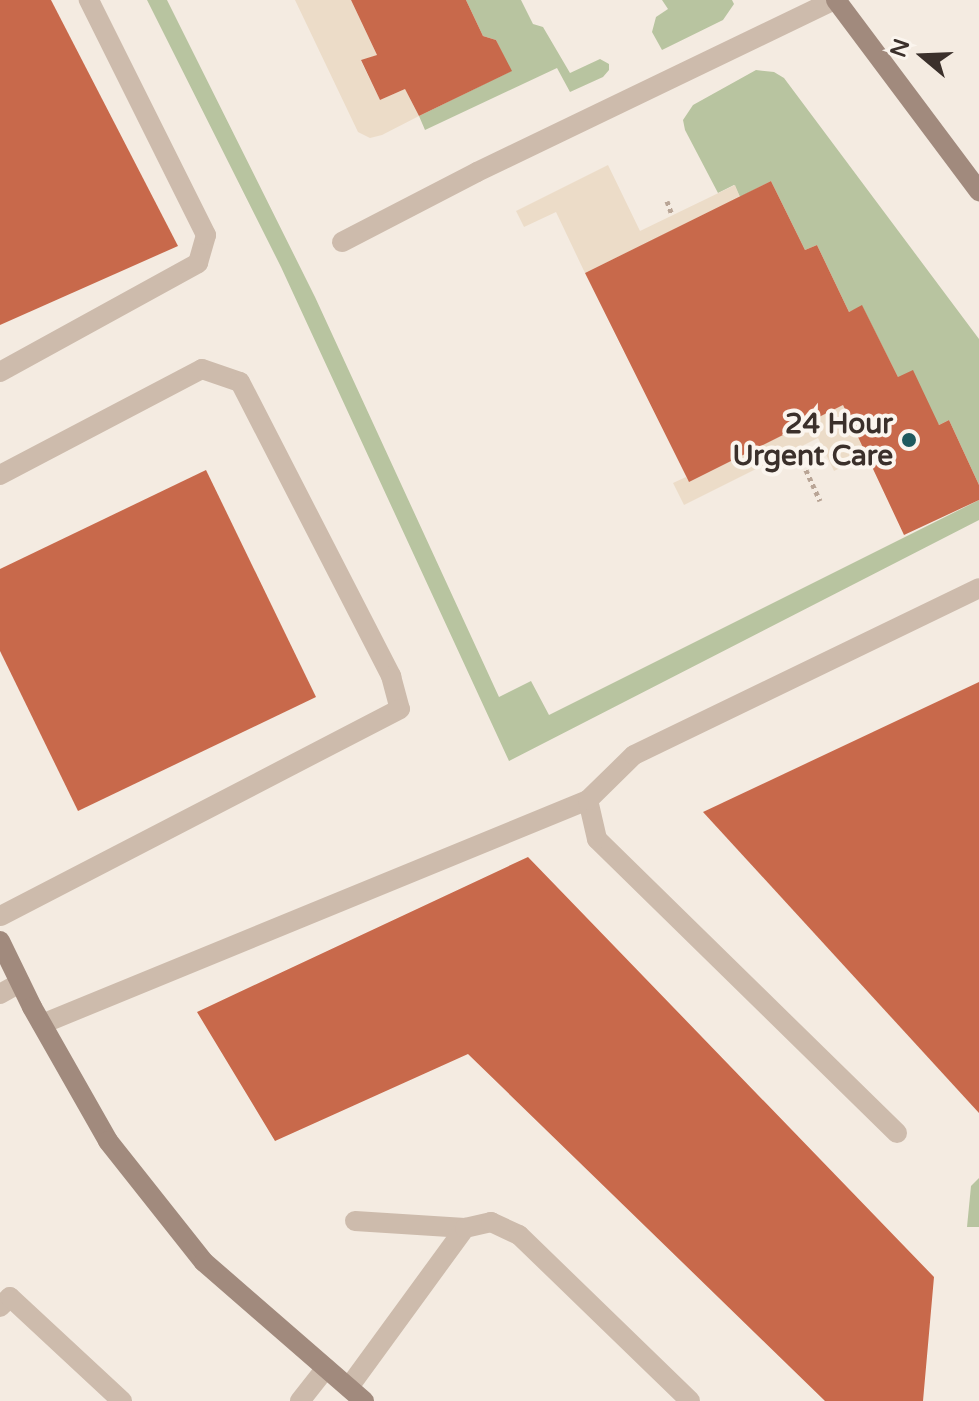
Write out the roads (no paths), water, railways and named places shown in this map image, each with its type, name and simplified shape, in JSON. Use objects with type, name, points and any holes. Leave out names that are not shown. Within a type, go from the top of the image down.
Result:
[{"type":"street","points":[[835,0],[979,191]]},
{"type":"street","points":[[0,941],[42,1024],[108,1141],[204,1262],[356,1394]]},
{"type":"lane","points":[[0,372],[198,263],[206,235],[89,0]]},
{"type":"lane","points":[[342,242],[477,172],[835,0]]},
{"type":"lane","points":[[0,475],[202,369],[240,382],[391,676],[400,709],[0,916]]},
{"type":"lane","points":[[42,1024],[588,800],[634,755],[979,588]]},
{"type":"lane","points":[[588,800],[597,839],[897,1133]]},
{"type":"lane","points":[[0,994],[20,983]]},
{"type":"lane","points":[[355,1221],[465,1228],[491,1222],[519,1235],[690,1401]]},
{"type":"lane","points":[[356,1394],[465,1228]]},
{"type":"lane","points":[[0,1307],[10,1297],[122,1401]]},
{"type":"lane","points":[[300,1401],[326,1368]]},
{"type":"place","name":"24 Hour Urgent Care","points":[[909,440]]}]
